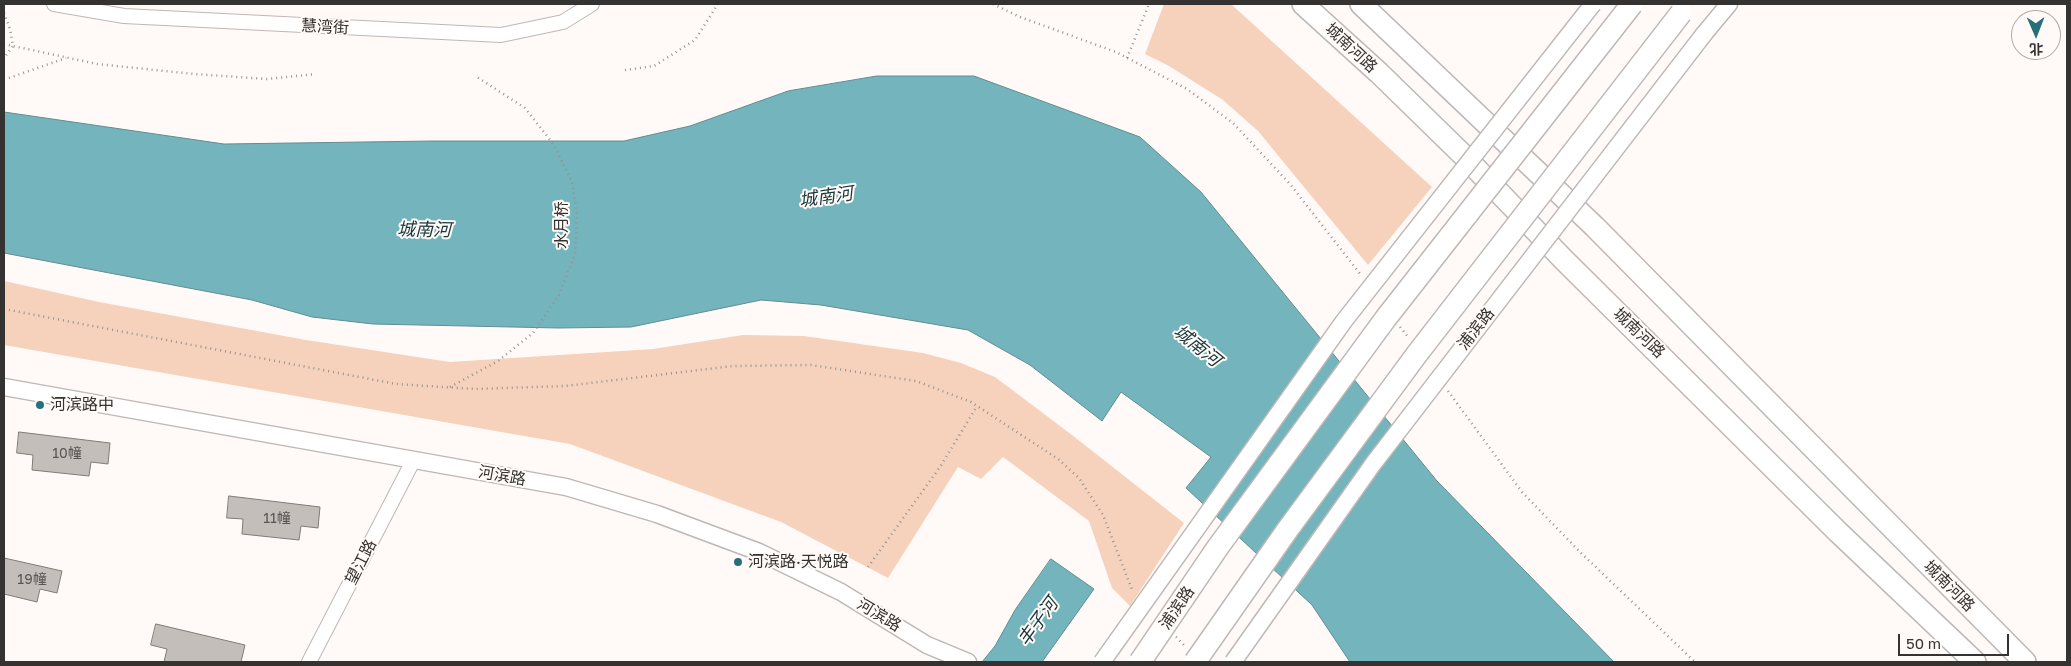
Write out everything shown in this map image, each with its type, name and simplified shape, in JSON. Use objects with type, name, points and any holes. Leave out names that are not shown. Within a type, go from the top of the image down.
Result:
[{"type":"main road","name":"城南河路","points":[[1303,4],[1379,73],[1462,154],[1563,258],[1838,532],[1975,662]]},
{"type":"main road","name":"城南河路","points":[[1361,4],[1595,227],[2025,662]]},
{"type":"main road","name":"浦滨路","points":[[1140,662],[1218,547],[1386,318],[1632,4]]},
{"type":"main road","name":"浦滨路","points":[[1192,656],[1417,354],[1686,9]]},
{"type":"street","name":"慧湾街","points":[[54,4],[124,16],[501,35],[563,22],[592,4]]},
{"type":"street","name":"浦滨路","points":[[1102,662],[1344,321],[1593,4]]},
{"type":"street","name":"浦滨路","points":[[1233,662],[1373,464],[1729,4]]},
{"type":"street","name":"河滨路","points":[[4,387],[566,487],[657,514],[759,552],[841,592],[927,644],[965,660]]},
{"type":"street","name":"望江路","points":[[309,662],[413,461]]},
{"type":"path","points":[[625,70],[654,66],[695,40],[718,4]]},
{"type":"path","points":[[993,4],[1020,17],[1116,52],[1187,88],[1233,123],[1290,184],[1363,278]]},
{"type":"path","points":[[1127,58],[1148,4]]},
{"type":"path","points":[[4,13],[10,29],[13,46],[4,58]]},
{"type":"path","points":[[4,44],[97,64],[203,75],[267,79],[316,74]]},
{"type":"path","points":[[4,78],[9,78],[68,57]]},
{"type":"path","name":"水月桥","points":[[449,387],[498,360],[533,333],[560,295],[575,254],[577,215],[572,182],[554,145],[525,108],[477,77]]},
{"type":"path","points":[[4,309],[396,384],[475,388],[565,386],[733,366],[811,365],[916,381],[977,406],[1058,459],[1079,478],[1103,515],[1135,597]]},
{"type":"path","points":[[1397,323],[1409,338]]},
{"type":"path","points":[[1443,384],[1522,492],[1579,551],[1695,662]]},
{"type":"path","points":[[868,567],[940,467],[977,406]]},
{"type":"path","points":[[1175,636],[1192,656]]},
{"type":"shaded area","points":[[1164,4],[1231,4],[1432,187],[1368,265],[1258,131],[1223,100],[1169,66],[1145,54]]},
{"type":"shaded area","points":[[4,281],[99,302],[306,340],[450,362],[653,349],[743,335],[804,336],[923,353],[961,363],[995,377],[1184,523],[1130,606],[1112,588],[1089,521],[1003,457],[981,479],[958,467],[888,578],[781,522],[570,444],[4,345]]},
{"type":"water","name":"城南河","points":[[877,76],[974,76],[1140,137],[1201,192],[1437,481],[1614,662],[1350,662],[1312,605],[1186,488],[1211,457],[1121,392],[1102,421],[1030,365],[968,330],[821,305],[761,300],[631,327],[558,328],[373,324],[312,317],[252,300],[4,253],[4,112],[224,144],[624,141],[690,126],[788,91]]},
{"type":"water","name":"丰子河","points":[[1051,559],[1094,589],[1042,662],[982,662],[995,646],[1015,610]]},
{"type":"building","points":[[19,432],[110,443],[108,464],[91,462],[89,476],[32,470],[33,455],[17,453]]},
{"type":"building","points":[[229,496],[320,507],[318,528],[301,526],[299,540],[242,534],[243,519],[227,518]]},
{"type":"building","points":[[4,558],[62,571],[57,593],[40,589],[37,602],[4,594]]},
{"type":"building","points":[[156,624],[245,645],[241,662],[164,662],[167,649],[151,645]]},
{"type":"place","name":"河滨路中","points":[[40,405]]},
{"type":"place","name":"河滨路·天悦路","points":[[738,562]]}]
